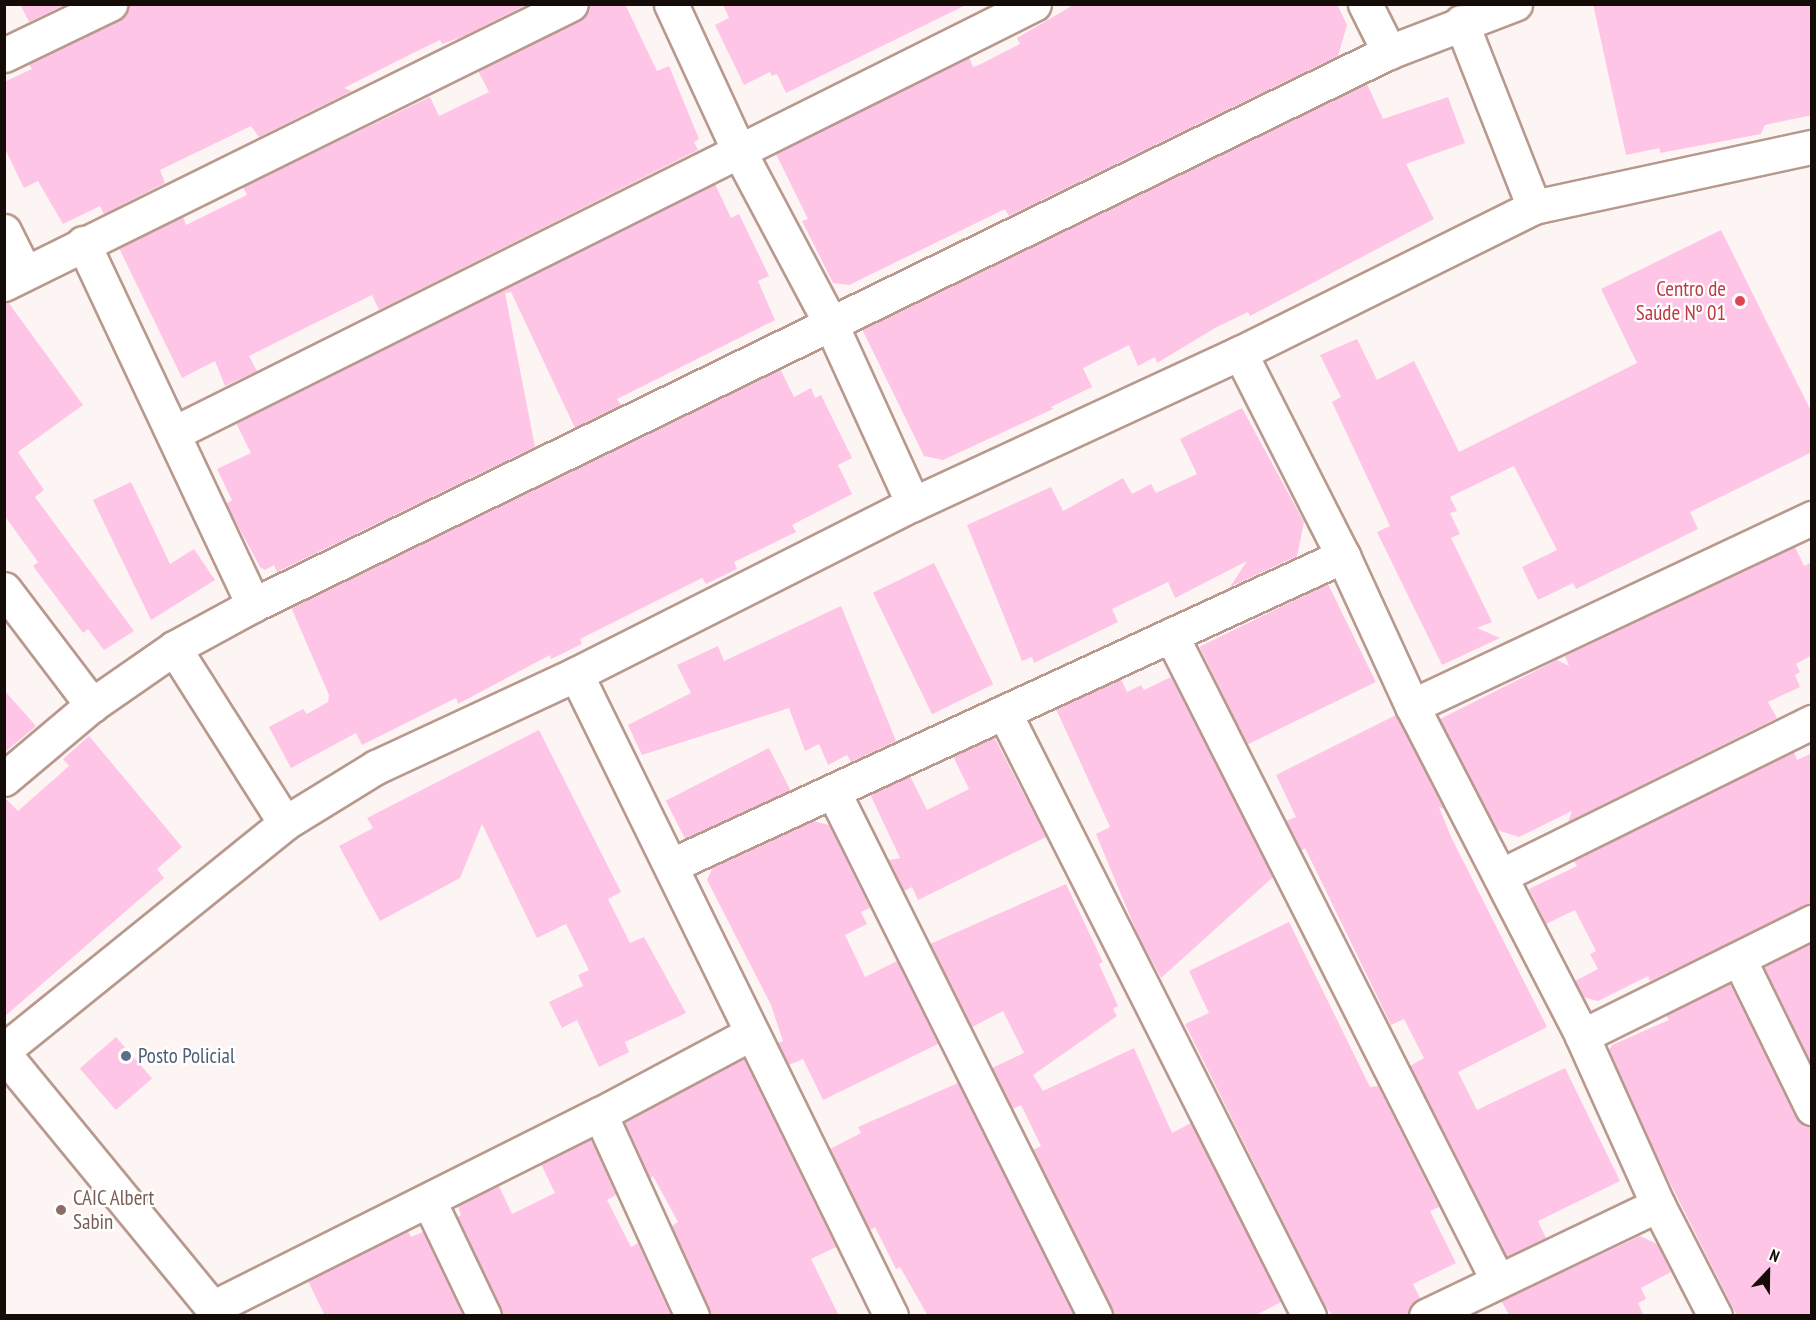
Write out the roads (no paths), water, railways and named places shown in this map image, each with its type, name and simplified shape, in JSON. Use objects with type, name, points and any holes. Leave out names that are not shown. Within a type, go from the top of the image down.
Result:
[{"type":"street","points":[[4,55],[110,4]]},
{"type":"street","points":[[4,231],[14,277],[572,4]]},
{"type":"street","points":[[671,4],[741,153],[830,322],[913,504]]},
{"type":"street","points":[[174,434],[741,153],[1034,4]]},
{"type":"street","points":[[1365,4],[1389,52]]},
{"type":"street","points":[[4,780],[92,705],[174,648],[253,605],[830,322],[1389,52],[1461,22],[1515,4]]},
{"type":"street","points":[[1461,22],[1534,207]]},
{"type":"street","points":[[752,1033],[600,1114],[216,1311],[4,1052],[285,823],[376,767],[576,674],[913,504],[1240,353],[1534,207],[1812,147]]},
{"type":"street","points":[[83,243],[253,605]]},
{"type":"street","points":[[1240,353],[1343,556],[1412,706],[1502,875],[1582,1036],[1658,1205],[1715,1316]]},
{"type":"street","points":[[1412,706],[1812,518]]},
{"type":"street","points":[[672,865],[1343,556]]},
{"type":"street","points":[[4,589],[92,705]]},
{"type":"street","points":[[1171,635],[1498,1281]]},
{"type":"street","points":[[174,648],[285,823]]},
{"type":"street","points":[[576,674],[672,865],[891,1316]]},
{"type":"street","points":[[1004,712],[1309,1316]]},
{"type":"street","points":[[1502,875],[1812,722]]},
{"type":"street","points":[[832,791],[1095,1316]]},
{"type":"street","points":[[1582,1036],[1812,922]]},
{"type":"street","points":[[1739,959],[1812,1108]]},
{"type":"street","points":[[600,1114],[692,1316]]},
{"type":"street","points":[[429,1201],[484,1316]]},
{"type":"street","points":[[1426,1316],[1658,1205]]},
{"type":"place","name":"Centro de Saúde Nº 01","points":[[1740,301]]},
{"type":"place","name":"Posto Policial","points":[[126,1056]]},
{"type":"place","name":"CAIC Albert Sabin","points":[[61,1210]]}]
